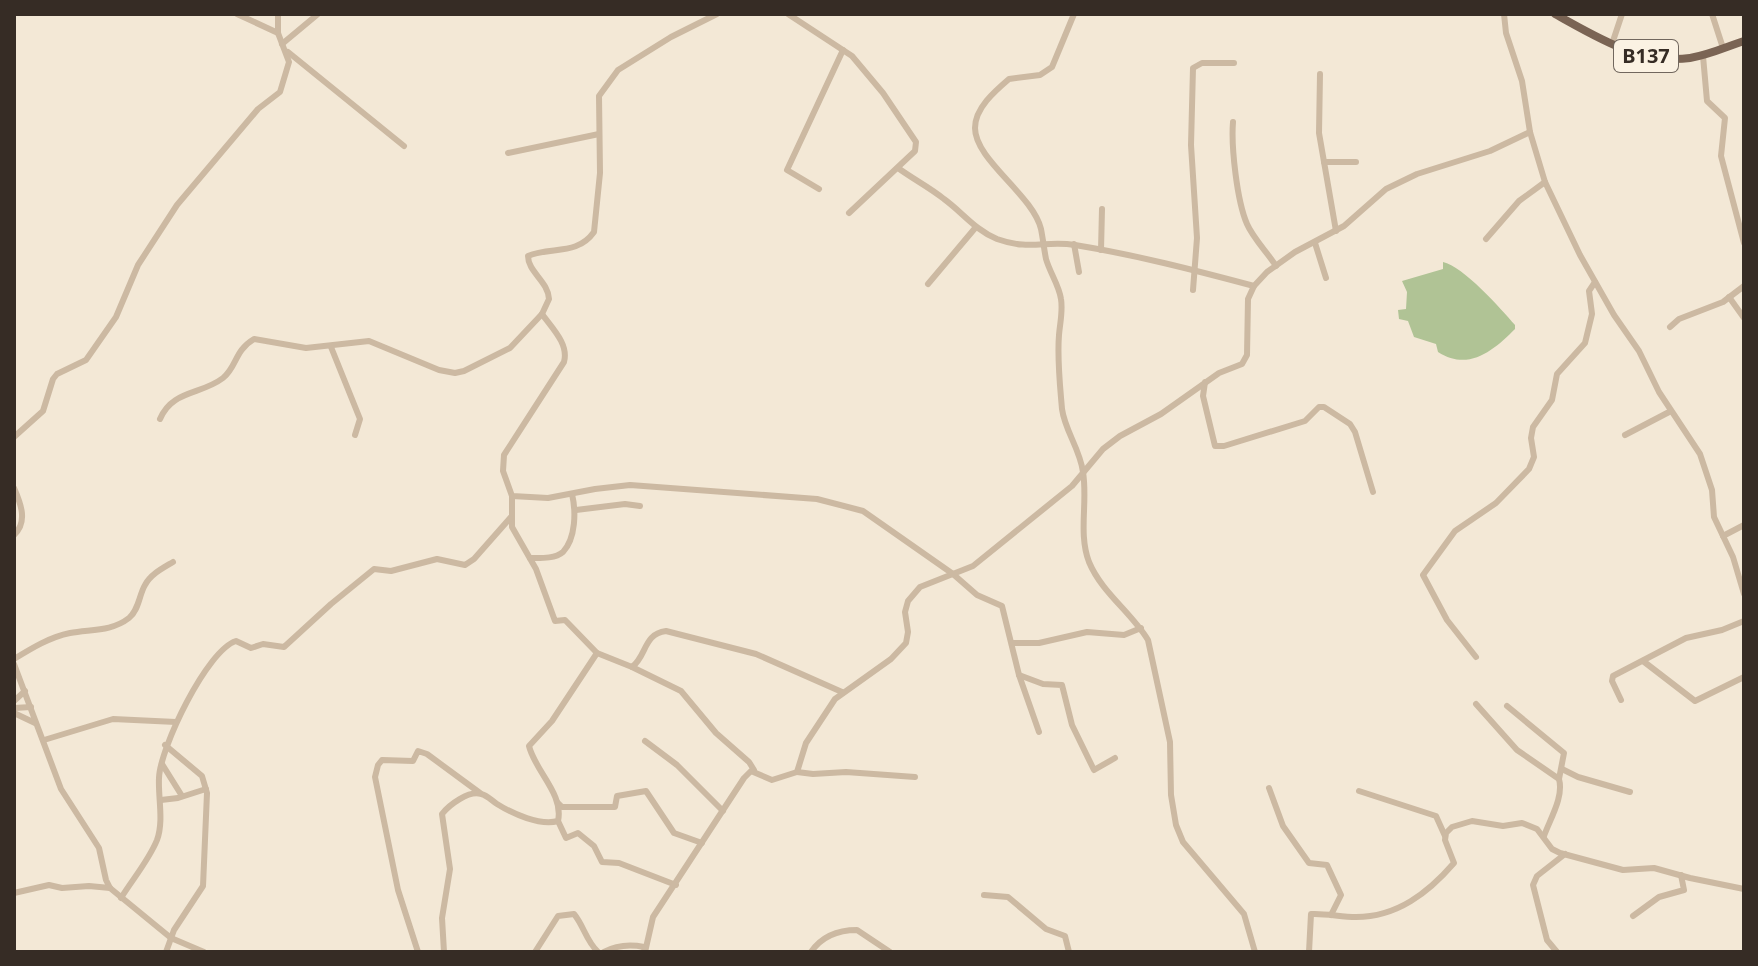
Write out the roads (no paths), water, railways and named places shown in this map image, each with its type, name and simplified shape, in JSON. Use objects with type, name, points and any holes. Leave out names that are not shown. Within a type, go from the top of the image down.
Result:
[{"type":"main road","name":"B137","points":[[1555,14],[1612,44],[1657,59],[1703,56],[1744,41]]},
{"type":"street","points":[[237,14],[278,33]]},
{"type":"street","points":[[14,437],[43,411],[57,374],[86,360],[116,317],[138,265],[177,205],[258,109],[278,95],[289,66],[278,33],[278,14]]},
{"type":"street","points":[[284,47],[318,14]]},
{"type":"street","points":[[160,419],[167,406],[176,399],[222,378],[230,371],[241,349],[254,339],[306,348],[369,341],[439,370],[455,373],[510,348],[542,314],[549,299],[549,291],[528,264],[528,256],[569,250],[592,236],[596,226],[600,173],[599,96],[618,70],[671,37],[717,14]]},
{"type":"street","points":[[788,14],[843,50],[883,93],[916,142],[915,151],[849,213]]},
{"type":"street","points":[[1074,14],[1052,67],[1040,75],[1009,79],[983,106],[975,127],[976,135],[985,151],[1037,216],[1046,258],[1061,298],[1062,409],[1084,473],[1084,544],[1090,565],[1104,588],[1141,628],[1148,640],[1170,742],[1171,795],[1176,825],[1183,842],[1244,914],[1252,951]]},
{"type":"street","points":[[1504,14],[1506,33],[1522,81],[1530,132],[1545,182],[1595,282],[1700,454],[1712,490],[1714,517],[1733,557],[1744,594]]},
{"type":"street","points":[[1612,44],[1622,14]]},
{"type":"street","points":[[1712,14],[1723,48]]},
{"type":"street","points":[[284,47],[404,146]]},
{"type":"street","points":[[819,189],[787,170],[843,50]]},
{"type":"street","points":[[1703,56],[1707,101],[1725,121],[1721,156],[1744,243]]},
{"type":"street","points":[[1193,290],[1196,205],[1191,145],[1193,68],[1202,63],[1234,63]]},
{"type":"street","points":[[1320,74],[1319,133],[1336,231]]},
{"type":"street","points":[[1233,122],[1232,137],[1241,204],[1247,225],[1276,266]]},
{"type":"street","points":[[797,772],[806,743],[842,692],[891,659],[906,643],[905,612],[913,594],[931,581],[982,560],[1072,486],[1103,449],[1120,436],[1246,360],[1248,299],[1254,286],[1276,266],[1336,231],[1386,189],[1417,174],[1490,151],[1530,132]]},
{"type":"street","points":[[508,153],[599,134]]},
{"type":"street","points":[[1324,162],[1356,162]]},
{"type":"street","points":[[898,168],[945,199],[976,227],[996,238],[1023,246],[1074,244],[1254,286]]},
{"type":"street","points":[[1486,239],[1510,209],[1545,182]]},
{"type":"street","points":[[1101,250],[1102,209]]},
{"type":"street","points":[[928,284],[976,227]]},
{"type":"street","points":[[1315,243],[1326,278]]},
{"type":"street","points":[[1074,244],[1079,272]]},
{"type":"street","points":[[1476,657],[1447,620],[1423,575],[1455,531],[1496,503],[1529,469],[1534,457],[1533,427],[1552,400],[1557,374],[1585,343],[1592,314],[1589,291],[1595,282]]},
{"type":"street","points":[[1670,327],[1679,319],[1709,309],[1744,286]]},
{"type":"street","points":[[1729,297],[1744,318]]},
{"type":"street","points":[[542,314],[563,344],[566,355],[504,455],[503,471],[512,496],[512,527],[530,558],[555,621],[565,620],[597,653],[681,691],[716,733],[754,770],[772,780],[797,772],[915,777]]},
{"type":"street","points":[[331,347],[360,419],[355,435]]},
{"type":"street","points":[[1205,382],[1203,396],[1215,446],[1224,446],[1305,421],[1319,407],[1324,407],[1350,424],[1355,432],[1373,492]]},
{"type":"street","points":[[1625,435],[1671,411]]},
{"type":"street","points":[[512,496],[532,499],[630,485],[817,499],[863,511],[953,574],[977,595],[1002,606],[1019,675],[1039,732]]},
{"type":"street","points":[[14,488],[20,503],[22,523],[14,535]]},
{"type":"street","points":[[530,558],[545,558],[563,552],[571,535],[576,510],[572,494]]},
{"type":"street","points":[[576,510],[625,504],[640,506]]},
{"type":"street","points":[[121,898],[157,840],[161,800],[158,779],[165,745],[216,656],[228,644],[236,641],[251,648],[263,644],[284,647],[374,569],[391,571],[437,559],[465,565],[484,549],[511,517]]},
{"type":"street","points":[[1723,536],[1744,525]]},
{"type":"street","points":[[173,562],[152,575],[129,618],[100,631],[56,637],[14,662],[61,789],[99,848],[110,888],[171,938],[204,952]]},
{"type":"street","points":[[1621,700],[1612,681],[1613,676],[1686,638],[1722,630],[1744,621]]},
{"type":"street","points":[[1012,643],[1039,643],[1087,632],[1124,635],[1141,628]]},
{"type":"street","points":[[632,667],[641,658],[649,637],[666,631],[745,650],[842,692]]},
{"type":"street","points":[[597,653],[552,721],[529,746],[532,757],[562,807],[615,807],[617,796],[646,791],[674,833],[702,843]]},
{"type":"street","points":[[1643,661],[1695,701],[1744,677]]},
{"type":"street","points":[[1019,675],[1043,684],[1062,685],[1072,725],[1094,770],[1115,758]]},
{"type":"street","points":[[14,701],[25,691]]},
{"type":"street","points":[[1476,704],[1517,750],[1559,779]]},
{"type":"street","points":[[1507,706],[1564,753],[1559,779],[1560,795],[1544,836]]},
{"type":"street","points":[[14,711],[31,707]]},
{"type":"street","points":[[14,711],[35,723]]},
{"type":"street","points":[[44,740],[113,719],[176,722]]},
{"type":"street","points":[[645,741],[677,765],[723,811]]},
{"type":"street","points":[[165,745],[202,776],[206,789],[203,886],[171,938],[166,952]]},
{"type":"street","points":[[418,952],[396,878],[375,777],[382,760],[413,761],[418,751],[427,754],[507,810],[549,823],[558,821]]},
{"type":"street","points":[[161,760],[182,796]]},
{"type":"street","points":[[1562,769],[1578,777],[1630,792]]},
{"type":"street","points":[[645,952],[653,917],[744,778],[754,770]]},
{"type":"street","points":[[1269,788],[1283,826],[1309,863],[1327,865],[1341,895],[1331,915]]},
{"type":"street","points":[[161,800],[206,789]]},
{"type":"street","points":[[1309,952],[1310,916],[1314,913],[1379,915],[1414,900],[1454,863],[1436,816],[1359,791]]},
{"type":"street","points":[[444,952],[442,918],[450,869],[442,814],[472,793],[480,793]]},
{"type":"street","points":[[556,800],[558,821],[566,838],[578,833],[594,846],[602,862],[619,863],[676,885]]},
{"type":"street","points":[[1445,836],[1452,827],[1472,821],[1503,826],[1522,823],[1537,829],[1552,849],[1565,854],[1623,870],[1654,868],[1744,889]]},
{"type":"street","points":[[1557,952],[1547,940],[1533,885],[1537,876],[1565,854]]},
{"type":"street","points":[[1633,916],[1659,897],[1684,890],[1681,875]]},
{"type":"street","points":[[14,893],[49,885],[110,888]]},
{"type":"street","points":[[984,895],[1008,897],[1046,929],[1065,936],[1069,952]]},
{"type":"street","points":[[535,952],[558,916],[574,914],[583,925],[589,944],[601,952],[632,944],[644,947],[645,952]]},
{"type":"street","points":[[811,952],[830,935],[849,930],[863,932],[890,952]]}]
